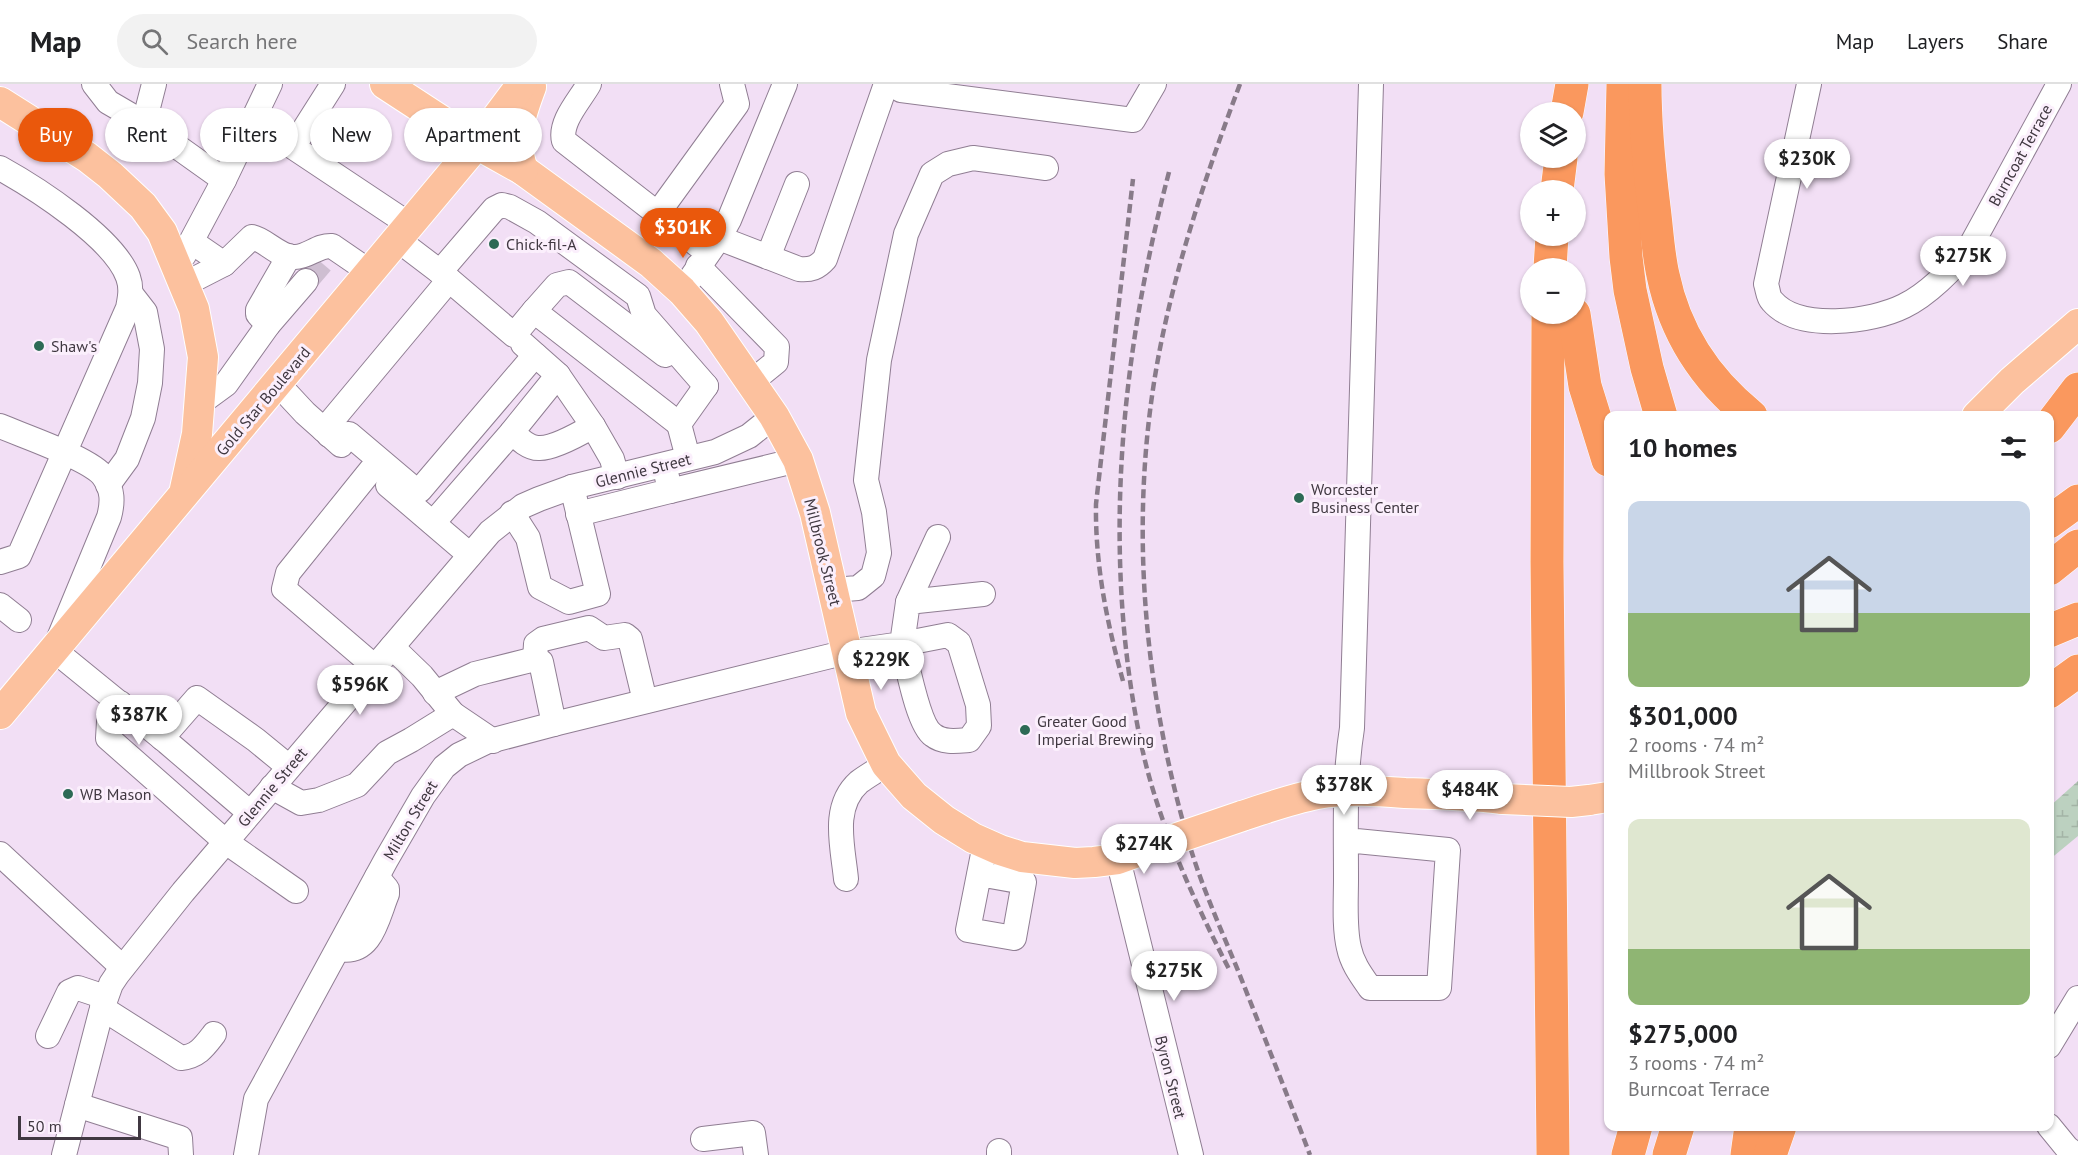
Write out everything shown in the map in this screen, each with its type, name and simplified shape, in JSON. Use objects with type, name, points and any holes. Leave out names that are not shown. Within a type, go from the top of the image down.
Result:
[{"type":"highway","points":[[1623,84],[1621,184],[1626,256],[1630,290],[1647,368],[1660,411]]},
{"type":"highway","points":[[1645,84],[1648,154],[1663,275],[1673,310],[1683,334],[1704,369],[1719,388],[1745,411]]},
{"type":"highway","points":[[1548,324],[1547,551],[1553,1155]]},
{"type":"highway","points":[[1576,324],[1585,386],[1604,447]]},
{"type":"highway","points":[[2054,420],[2078,389]]},
{"type":"highway","points":[[2054,437],[2078,427]]},
{"type":"highway","points":[[2054,518],[2078,501]]},
{"type":"highway","points":[[2054,565],[2078,546]]},
{"type":"highway","points":[[2054,688],[2078,670]]},
{"type":"highway","points":[[1628,1155],[1635,1131]]},
{"type":"highway","points":[[1669,1155],[1676,1131]]},
{"type":"highway","points":[[1747,1155],[1750,1131]]},
{"type":"highway","points":[[1770,1155],[1778,1131]]},
{"type":"main road","name":"Millbrook Street","points":[[386,84],[422,108]]},
{"type":"main road","name":"Gold Star Boulevard","points":[[504,108],[522,84]]},
{"type":"main road","points":[[524,170],[518,150],[517,130],[532,84]]},
{"type":"main road","points":[[0,102],[87,158],[132,195],[153,218],[181,276],[194,309],[201,341],[203,372],[195,450],[183,498]]},
{"type":"main road","name":"Gold Star Boulevard","points":[[0,714],[462,162]]},
{"type":"main road","name":"Millbrook Street","points":[[510,162],[524,170],[651,263],[682,291],[709,322],[774,416],[798,460],[815,513],[861,713],[876,746],[898,779],[930,810],[985,844],[1022,857],[1054,862],[1084,863],[1118,859],[1277,804],[1318,794],[1346,792],[1428,794],[1571,802],[1599,798]]},
{"type":"main road","points":[[1982,411],[2012,381],[2078,324]]},
{"type":"street","points":[[94,84],[108,102],[118,108]]},
{"type":"street","points":[[148,108],[154,84]]},
{"type":"street","points":[[181,276],[192,242],[270,84]]},
{"type":"street","points":[[333,84],[293,147],[404,232],[444,276],[558,375],[593,426],[612,459],[617,477]]},
{"type":"street","points":[[589,84],[565,124],[562,133],[564,141],[709,252],[777,347],[776,362],[750,383]]},
{"type":"street","points":[[658,213],[737,104],[732,84]]},
{"type":"street","points":[[682,291],[729,220],[785,84]]},
{"type":"street","points":[[709,252],[768,257],[799,269],[808,270],[818,267],[825,260],[885,84]]},
{"type":"street","points":[[891,84],[902,90],[1133,120],[1154,84]]},
{"type":"street","points":[[1346,840],[1448,850],[1439,988],[1370,988],[1356,968],[1348,941],[1346,840],[1346,765],[1352,728],[1371,84]]},
{"type":"street","name":"Burncoat Terrace","points":[[1809,84],[1766,284],[1772,302],[1790,315],[1834,321],[1861,319],[1905,306],[1956,266],[1969,249],[2059,84]]},
{"type":"street","points":[[188,154],[224,180]]},
{"type":"street","points":[[833,590],[858,588],[873,576],[879,553],[874,512],[866,480],[879,360],[906,234],[932,174],[948,164],[973,158],[1046,168]]},
{"type":"street","points":[[719,198],[754,160]]},
{"type":"street","points":[[0,168],[41,194],[105,245],[120,261],[129,278],[131,294],[128,309],[19,556],[0,562]]},
{"type":"street","points":[[768,257],[797,184]]},
{"type":"street","points":[[327,432],[494,209],[502,205],[537,222],[638,296],[644,315],[706,386]]},
{"type":"street","points":[[181,276],[224,264],[252,237],[289,256],[300,256],[326,246],[329,254],[370,272]]},
{"type":"street","points":[[192,242],[224,264]]},
{"type":"street","points":[[268,325],[258,314],[258,310],[289,256]]},
{"type":"street","points":[[200,403],[226,384],[268,325],[306,282]]},
{"type":"street","points":[[514,335],[557,285],[569,282],[706,386]]},
{"type":"street","points":[[108,485],[127,459],[142,418],[150,383],[152,349],[145,312],[131,294]]},
{"type":"street","points":[[534,311],[679,424],[688,458]]},
{"type":"street","points":[[327,432],[348,434],[414,489],[420,490],[535,355]]},
{"type":"street","points":[[433,523],[558,375]]},
{"type":"street","points":[[278,384],[327,432],[470,555]]},
{"type":"street","points":[[679,424],[706,386]]},
{"type":"street","name":"Glennie Street","points":[[64,1155],[104,1002],[111,984],[122,967],[249,813],[490,532],[512,513],[539,499],[572,487],[715,452],[735,444],[774,416]]},
{"type":"street","points":[[0,426],[99,470],[112,494],[109,517],[54,650],[249,813]]},
{"type":"street","points":[[512,432],[532,447],[541,448],[575,436],[593,426]]},
{"type":"street","points":[[578,514],[798,460]]},
{"type":"street","points":[[664,465],[670,491]]},
{"type":"street","points":[[371,470],[288,573],[284,589],[375,667]]},
{"type":"street","points":[[512,513],[528,538],[540,587],[569,602],[598,594],[572,487]]},
{"type":"street","points":[[908,602],[938,537]]},
{"type":"street","points":[[908,602],[982,594]]},
{"type":"street","name":"Milton Street","points":[[246,1155],[256,1098],[423,796],[444,767],[459,755],[493,741],[554,724],[847,652],[902,644],[908,602]]},
{"type":"street","points":[[0,604],[19,620]]},
{"type":"street","points":[[535,659],[536,644],[543,639],[589,628],[604,638],[625,635],[630,639],[645,701]]},
{"type":"street","points":[[392,647],[422,676],[453,714],[493,741]]},
{"type":"street","points":[[435,693],[475,674],[535,659],[541,662],[554,724]]},
{"type":"street","points":[[162,738],[197,698],[256,740],[289,767]]},
{"type":"street","points":[[120,704],[109,722],[108,738],[226,842],[296,891]]},
{"type":"street","points":[[272,787],[301,803],[320,800],[357,785],[387,753],[411,741],[453,714]]},
{"type":"street","points":[[846,879],[840,817],[847,796],[858,783],[886,764]]},
{"type":"street","points":[[979,874],[1024,882],[1014,938],[968,930],[979,874],[985,844]]},
{"type":"street","points":[[0,854],[122,967]]},
{"type":"street","name":"Byron Street","points":[[1118,859],[1191,1155]]},
{"type":"street","points":[[48,1036],[69,992],[78,988],[104,1002],[181,1058],[192,1056],[203,1049],[214,1034]]},
{"type":"street","points":[[2054,1038],[2078,998]]},
{"type":"street","points":[[76,1106],[180,1138],[181,1155]]},
{"type":"street","points":[[2053,1131],[2076,1155]]},
{"type":"street","points":[[703,1139],[754,1144]]},
{"type":"green space","points":[[2078,781],[2078,836],[2054,856],[2054,803]]},
{"type":"tunnel","points":[[306,281],[323,261]]},
{"type":"railway","points":[[1240,84],[1198,205],[1179,267],[1164,329],[1152,395],[1145,461],[1143,527],[1145,593],[1151,659],[1161,724],[1192,853],[1208,899],[1310,1155]]},
{"type":"railway","points":[[1169,172],[1138,314],[1128,386],[1122,458],[1120,531],[1122,604],[1129,676],[1149,777],[1179,862],[1230,971]]},
{"type":"railway","points":[[1123,681],[1103,594],[1096,504],[1133,179]]},
{"type":"place","name":"Chick-fil-A","points":[[494,244]]},
{"type":"place","name":"Shaw's","points":[[39,346]]},
{"type":"place","name":"Worcester Business Center","points":[[1299,498]]},
{"type":"place","name":"Greater Good Imperial Brewing","points":[[1025,730]]},
{"type":"place","name":"WB Mason","points":[[68,794]]}]
